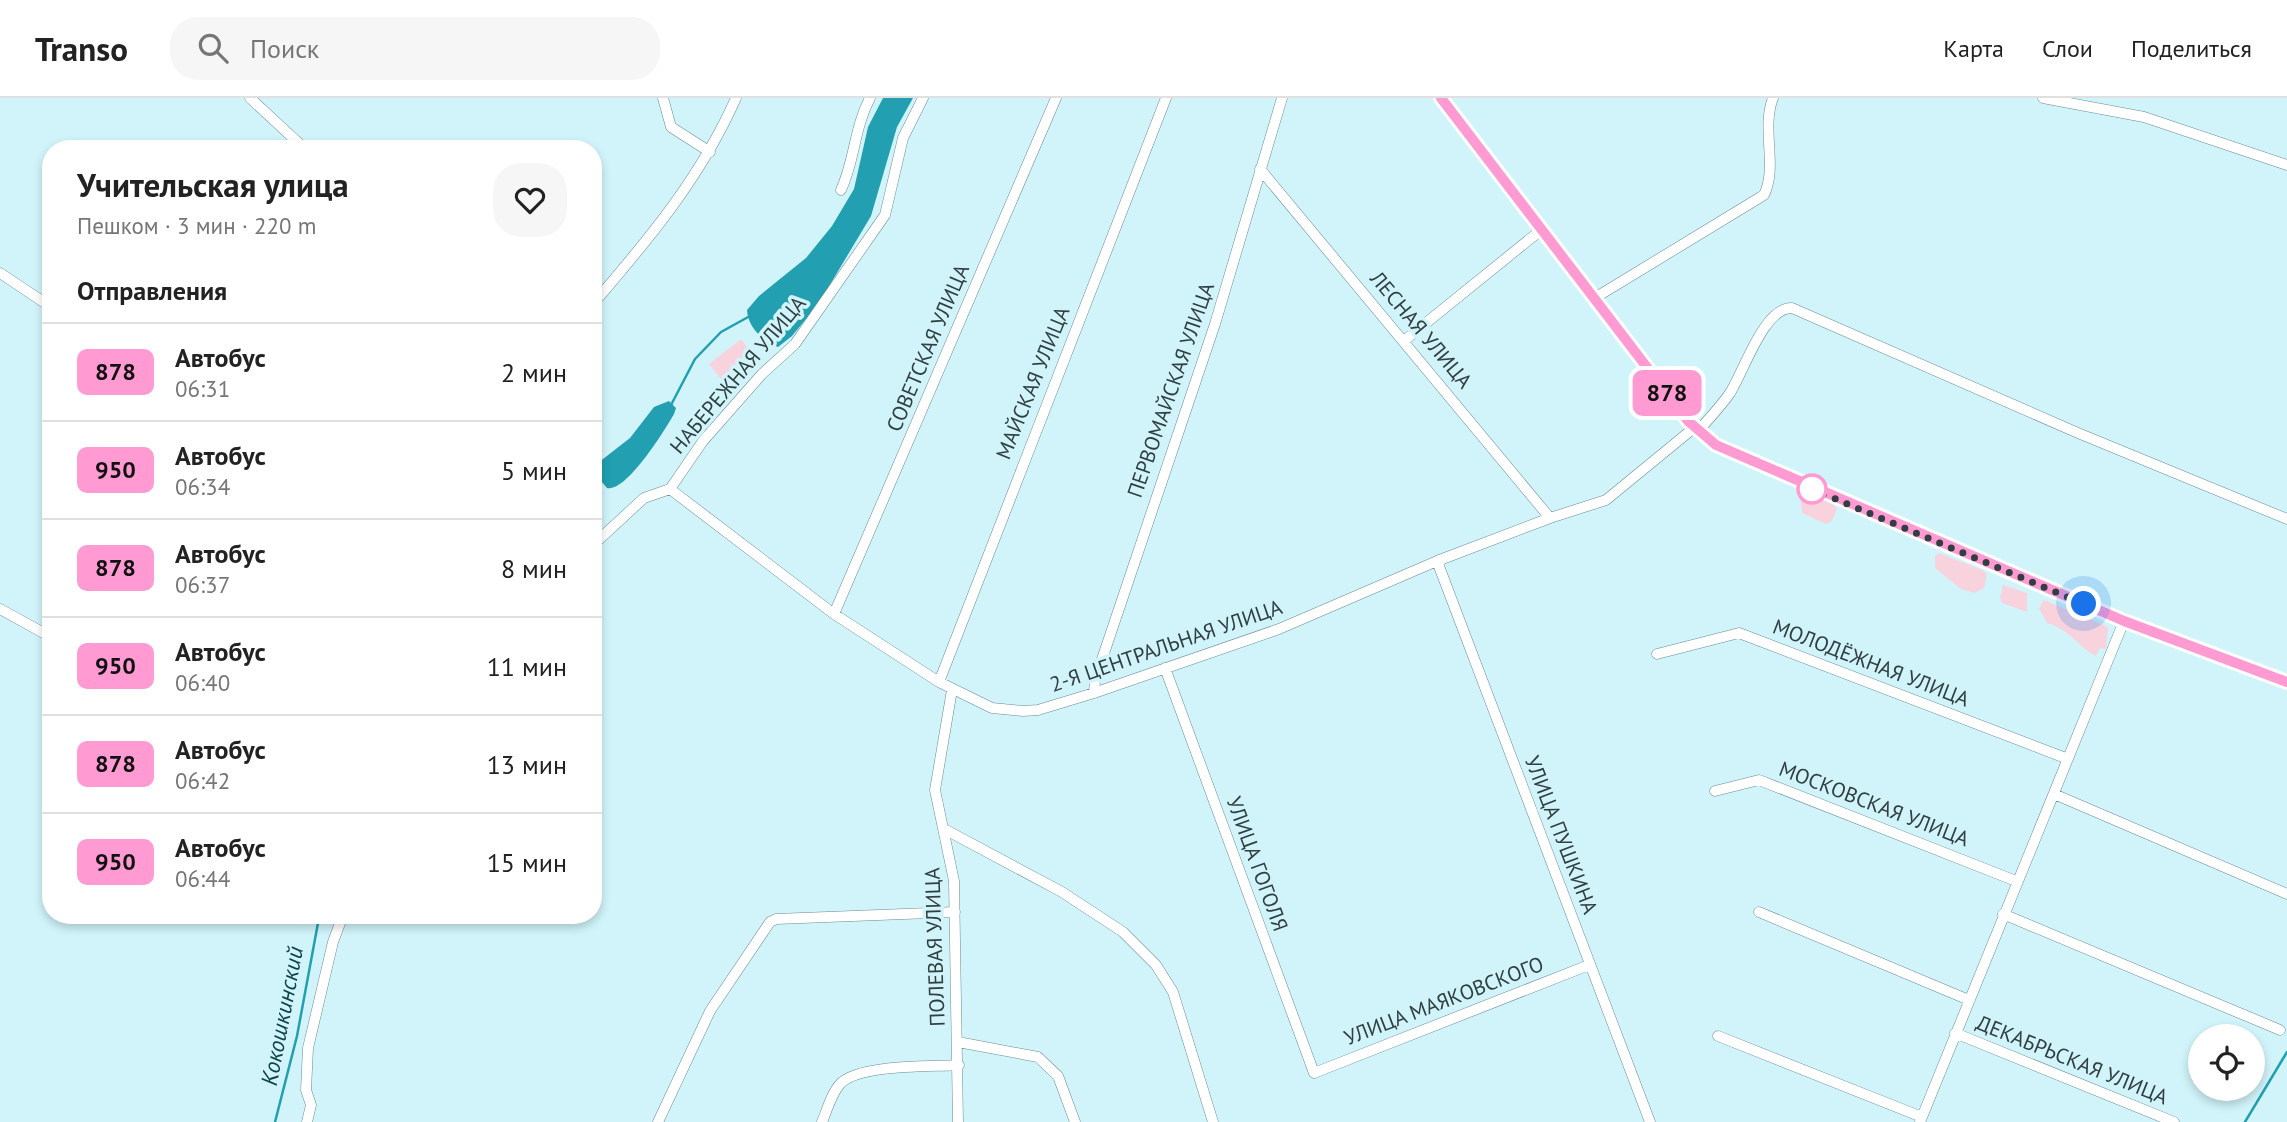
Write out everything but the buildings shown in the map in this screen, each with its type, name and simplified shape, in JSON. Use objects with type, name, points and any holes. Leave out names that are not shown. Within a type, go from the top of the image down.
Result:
[{"type":"street","points":[[250,98],[295,140]]},
{"type":"street","points":[[663,98],[671,127],[710,152]]},
{"type":"street","points":[[602,294],[667,218],[710,152],[736,98]]},
{"type":"street","points":[[841,190],[858,123],[870,98]]},
{"type":"street","name":"НАБЕРЕЖНАЯ УЛИЦА","points":[[670,489],[702,441],[762,374],[795,344],[886,215],[904,138],[923,98]]},
{"type":"street","name":"СОВЕТСКАЯ УЛИЦА","points":[[834,614],[1056,98]]},
{"type":"street","name":"МАЙСКАЯ УЛИЦА","points":[[939,682],[1166,98]]},
{"type":"street","name":"ПЕРВОМАЙСКАЯ УЛИЦА","points":[[1094,693],[1095,680],[1219,313],[1259,169],[1283,98]]},
{"type":"street","points":[[1441,98],[1593,299],[1696,429],[1734,455],[2124,621],[2287,682]]},
{"type":"street","points":[[1593,299],[1764,195],[1769,173],[1767,115],[1773,98]]},
{"type":"street","points":[[2043,98],[2144,117],[2287,165]]},
{"type":"street","name":"ЛЕСНАЯ УЛИЦА","points":[[1259,169],[1550,518]]},
{"type":"street","points":[[1405,341],[1541,230]]},
{"type":"street","points":[[0,274],[42,301]]},
{"type":"street","name":"2-Я ЦЕНТРАЛЬНАЯ УЛИЦА","points":[[670,489],[834,614],[952,690],[978,703],[1006,711],[1038,710],[1279,629],[1437,561],[1606,500],[1696,429],[1730,392],[1769,320],[1780,309],[1792,308],[2078,433],[2287,519]]},
{"type":"street","points":[[602,537],[644,498],[670,489]]},
{"type":"street","name":"УЛИЦА ПУШКИНА","points":[[1437,561],[1650,1122]]},
{"type":"street","points":[[0,609],[42,632]]},
{"type":"street","points":[[1718,1037],[1921,1119],[2124,621]]},
{"type":"street","name":"МОЛОДЁЖНАЯ УЛИЦА","points":[[1657,654],[1739,633],[2068,760]]},
{"type":"street","name":"УЛИЦА ГОГОЛЯ","points":[[1165,668],[1314,1073]]},
{"type":"street","name":"ПОЛЕВАЯ УЛИЦА","points":[[952,690],[935,790],[953,868],[959,1065],[958,1122]]},
{"type":"street","name":"МОСКОВСКАЯ УЛИЦА","points":[[1716,791],[1759,780],[2016,881]]},
{"type":"street","points":[[2054,794],[2287,894]]},
{"type":"street","points":[[946,830],[1062,892],[1123,932],[1156,965],[1174,992],[1213,1122]]},
{"type":"street","points":[[657,1122],[710,1011],[770,922],[776,919],[955,912]]},
{"type":"street","name":"ДЕКАБРЬСКАЯ УЛИЦА","points":[[1759,912],[1969,1000]]},
{"type":"street","points":[[2003,914],[2280,1030]]},
{"type":"street","points":[[307,1122],[311,1105],[306,1090],[308,1048],[331,948],[340,924]]},
{"type":"street","name":"УЛИЦА МАЯКОВСКОГО","points":[[1314,1073],[1589,965]]},
{"type":"street","name":"ДЕКАБРЬСКАЯ УЛИЦА","points":[[1955,1033],[2174,1122]]},
{"type":"street","points":[[958,1042],[1038,1057],[1058,1076],[1075,1122]]},
{"type":"street","points":[[822,1122],[839,1085],[849,1076],[865,1072],[959,1065]]},
{"type":"shaded area","points":[[741,339],[761,364],[729,389],[709,364]]},
{"type":"shaded area","points":[[1806,492],[1834,505],[1837,509],[1832,521],[1826,524],[1802,513],[1801,501]]},
{"type":"shaded area","points":[[1939,553],[1982,570],[1987,574],[1984,588],[1974,593],[1961,589],[1935,568],[1935,556]]},
{"type":"shaded area","points":[[2003,585],[2027,593],[2027,612],[2002,603],[2000,598]]},
{"type":"shaded area","points":[[2044,600],[2108,627],[2106,649],[2100,648],[2096,656],[2067,633],[2047,623],[2039,608]]},
{"type":"water","points":[[883,98],[913,98],[897,127],[871,216],[819,303],[792,336],[778,347],[757,333],[750,323],[747,310],[759,296],[806,258],[832,226],[854,189],[868,127]]},
{"type":"water","points":[[669,401],[676,408],[654,446],[634,471],[615,487],[607,488],[602,482],[602,460],[630,438],[654,407]]},
{"type":"waterway","name":"Кокошкинский","points":[[671,405],[695,359],[721,332],[750,316]]},
{"type":"waterway","name":"Кокошкинский","points":[[275,1122],[297,1036],[318,924]]},
{"type":"waterway","points":[[2245,1122],[2287,1052]]},
{"type":"bus line","name":"878","points":[[1441,98],[1688,421],[1716,445],[1802,485],[2124,621],[2287,682]]},
{"type":"route","points":[[1812,489],[2084,604]]}]
